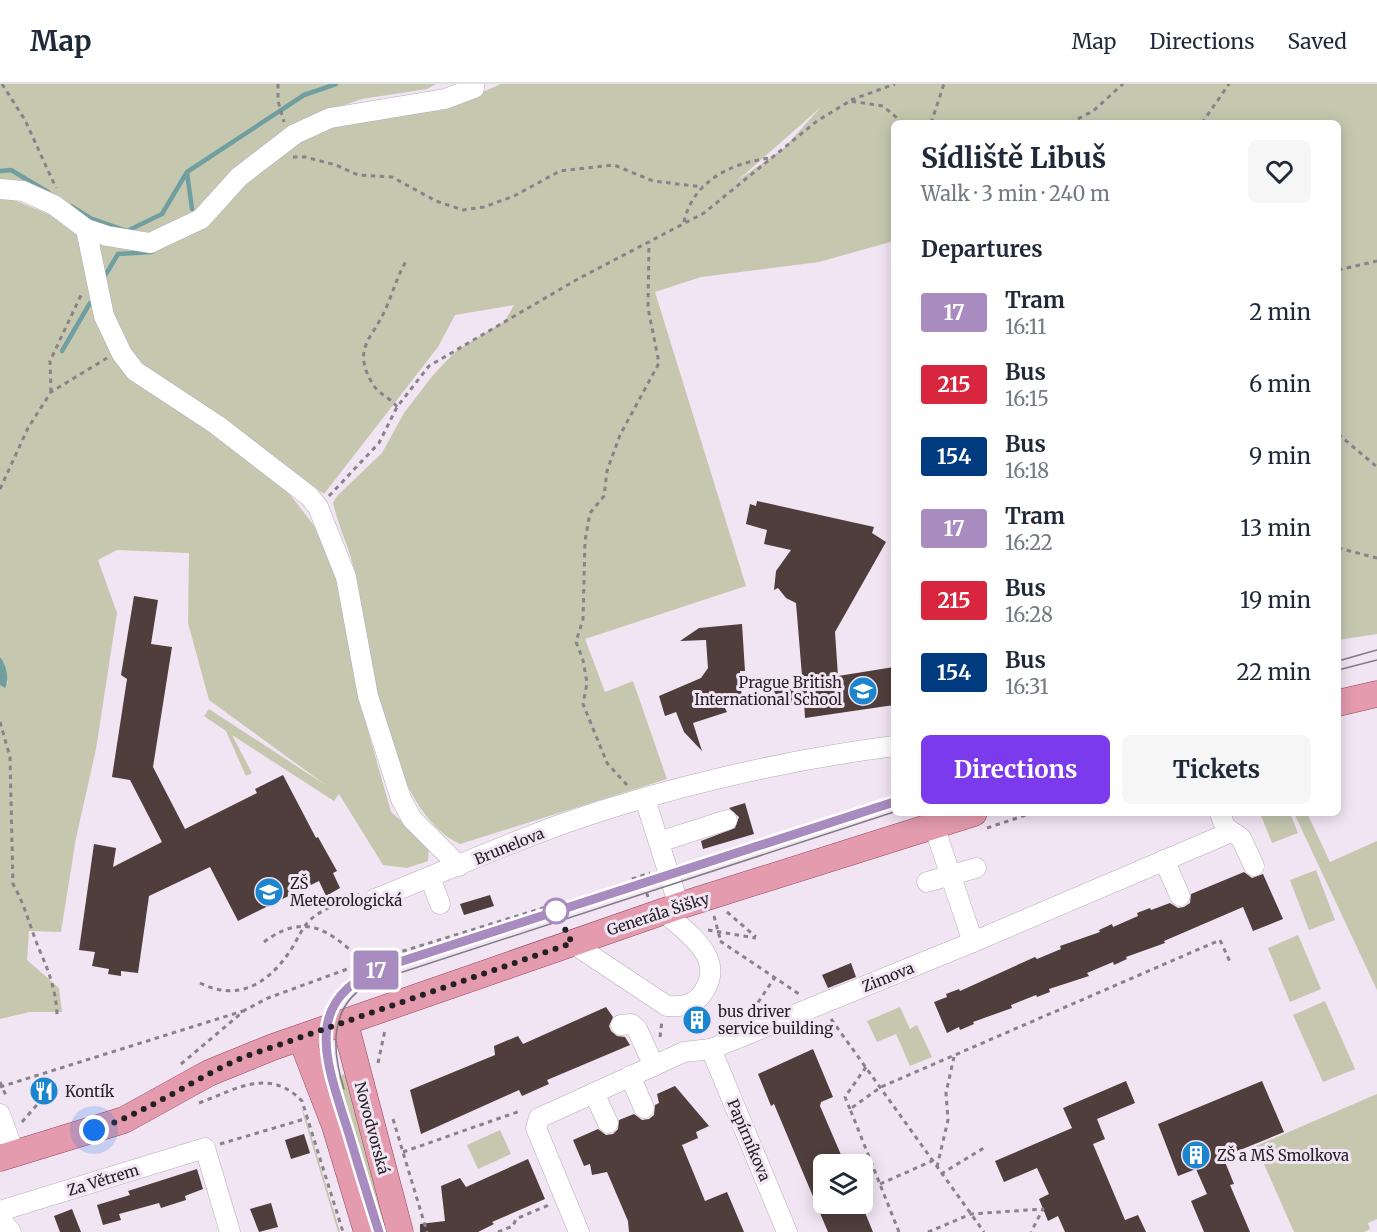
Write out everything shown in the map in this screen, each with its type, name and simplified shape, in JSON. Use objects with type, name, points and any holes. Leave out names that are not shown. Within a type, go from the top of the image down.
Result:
[{"type":"main road","points":[[1341,702],[1377,694]]},
{"type":"main road","name":"Generála Šišky","points":[[5,1139],[124,1120],[217,1069],[301,1038],[672,909],[965,816]]},
{"type":"main road","name":"Novodvorská","points":[[345,1023],[400,1232]]},
{"type":"main road","points":[[301,1038],[337,1132],[367,1232]]},
{"type":"street","points":[[0,189],[23,191],[54,205],[86,229],[107,236],[150,243],[201,219],[239,177],[295,134],[330,118],[445,99],[479,85]]},
{"type":"street","points":[[86,229],[104,316],[123,354],[135,371],[217,425],[309,496],[318,507],[346,578],[368,696],[402,799],[412,819],[459,866]]},
{"type":"street","name":"Brunelova","points":[[368,896],[430,877],[541,832],[640,796],[795,762],[891,746]]},
{"type":"street","points":[[572,943],[667,1006],[679,1007],[692,1003],[702,995],[709,984],[710,958],[672,909],[659,842],[640,796]]},
{"type":"street","points":[[659,842],[728,820]]},
{"type":"street","points":[[1223,820],[1241,838],[1254,866]]},
{"type":"street","name":"Zimova","points":[[565,1198],[536,1128],[539,1118],[684,1052],[711,1049],[973,942],[1224,835],[1223,820]]},
{"type":"street","points":[[934,826],[973,942]]},
{"type":"street","points":[[1164,860],[1180,896]]},
{"type":"street","points":[[927,882],[976,867]]},
{"type":"street","points":[[430,877],[440,904]]},
{"type":"street","points":[[621,1025],[631,1024],[637,1029],[654,1066]]},
{"type":"street","name":"Papírníkova","points":[[711,1049],[788,1232]]},
{"type":"street","points":[[630,1076],[644,1108]]},
{"type":"street","points":[[594,1093],[608,1123]]},
{"type":"street","points":[[205,1149],[230,1232]]},
{"type":"street","name":"Za Větrem","points":[[0,1211],[205,1149]]},
{"type":"street","points":[[565,1198],[579,1232]]},
{"type":"street","points":[[0,1220],[11,1232]]},
{"type":"path","points":[[2,84],[25,120],[56,185]]},
{"type":"path","points":[[278,84],[278,101],[285,125]]},
{"type":"path","points":[[318,507],[379,443],[398,407],[429,366],[557,291],[704,213],[817,121],[850,101],[895,84]]},
{"type":"path","points":[[932,120],[944,84]]},
{"type":"path","points":[[1076,120],[1093,111],[1123,84]]},
{"type":"path","points":[[1204,120],[1229,84]]},
{"type":"path","points":[[850,101],[884,106],[900,120]]},
{"type":"path","points":[[288,157],[305,157],[358,175],[392,177],[436,201],[463,210],[484,207],[514,196],[560,171],[614,165],[653,181],[703,187]]},
{"type":"path","points":[[684,224],[688,205],[703,187],[744,162],[772,158]]},
{"type":"path","points":[[640,796],[608,763],[584,704],[587,683],[583,660],[576,642],[583,619],[585,540],[590,513],[604,496],[607,471],[620,435],[659,363],[648,308],[649,242]]},
{"type":"path","points":[[398,407],[381,396],[370,381],[363,362],[365,342],[386,309],[393,284],[406,261]]},
{"type":"path","points":[[1341,269],[1377,261]]},
{"type":"path","points":[[51,393],[50,361],[84,290]]},
{"type":"path","points":[[0,489],[28,428],[51,393],[110,356],[123,354]]},
{"type":"path","points":[[1341,436],[1377,466]]},
{"type":"path","points":[[1341,549],[1377,558]]},
{"type":"path","points":[[0,722],[10,757],[13,884],[22,900],[50,972],[56,994],[57,1016]]},
{"type":"path","points":[[638,900],[649,900],[641,876]]},
{"type":"path","points":[[200,983],[225,992],[247,989],[285,958],[304,927],[321,913],[368,896]]},
{"type":"path","points":[[0,1087],[245,1010],[268,998],[361,964],[553,905]]},
{"type":"path","points":[[726,911],[756,938],[702,928],[806,999]]},
{"type":"path","points":[[713,915],[721,942]]},
{"type":"path","points":[[264,942],[295,925],[331,934],[358,958]]},
{"type":"path","points":[[850,1109],[881,1087],[1220,940],[1231,964]]},
{"type":"path","points":[[753,1011],[775,977]]},
{"type":"path","points":[[175,1069],[245,1010]]},
{"type":"path","points":[[659,1042],[662,1014]]},
{"type":"path","points":[[828,1014],[984,1232]]},
{"type":"path","points":[[378,1067],[384,1030],[394,1026]]},
{"type":"path","points":[[937,1167],[948,1120],[946,1093],[954,1057]]},
{"type":"path","points":[[866,1066],[845,1097],[899,1232]]},
{"type":"path","points":[[198,1104],[257,1082],[276,1084],[290,1089],[302,1101],[343,1232]]},
{"type":"path","points":[[5,1139],[42,1099],[53,1095]]},
{"type":"path","points":[[390,1111],[427,1232]]},
{"type":"path","points":[[403,1152],[520,1111]]},
{"type":"path","points":[[205,1149],[308,1118]]},
{"type":"path","points":[[941,1174],[987,1146]]},
{"type":"path","points":[[880,1184],[932,1161]]},
{"type":"path","points":[[498,1232],[513,1226],[516,1219],[565,1198]]},
{"type":"path","points":[[928,1232],[971,1214],[1043,1209],[1030,1232]]},
{"type":"shaded area","points":[[0,84],[436,84],[427,89],[362,99],[307,118],[194,214],[146,236],[106,231],[0,183]]},
{"type":"shaded area","points":[[501,84],[1377,84],[1377,634],[1341,640],[1341,120],[891,120],[891,242],[819,262],[701,277],[655,292],[746,586],[585,639],[605,692],[633,681],[667,779],[460,844],[435,825],[414,798],[398,763],[385,725],[375,684],[354,568],[333,503],[337,496],[382,453],[404,413],[434,374],[457,350],[505,321],[514,305],[455,315],[438,347],[324,494],[219,421],[136,368],[107,313],[92,238],[148,248],[231,195],[319,127],[441,110]],"holes":[[[821,107],[784,148],[737,181]]]},
{"type":"shaded area","points":[[0,194],[50,215],[84,240],[131,370],[288,492],[315,527],[338,582],[356,688],[391,812],[429,845],[428,861],[407,868],[383,865],[339,794],[334,801],[232,735],[252,773],[246,776],[226,731],[204,716],[209,709],[327,786],[209,700],[188,623],[189,553],[117,550],[98,560],[117,613],[96,749],[76,838],[61,932],[29,931],[27,960],[59,988],[62,1012],[29,1012],[0,1019],[0,685],[8,683],[0,657]]},
{"type":"shaded area","points":[[0,657],[7,672],[5,688],[0,685]]},
{"type":"shaded area","points":[[1261,816],[1291,816],[1298,833],[1272,843]]},
{"type":"shaded area","points":[[1295,816],[1308,816],[1330,862],[1377,841],[1377,990]]},
{"type":"shaded area","points":[[1316,870],[1335,920],[1309,930],[1290,880]]},
{"type":"shaded area","points":[[1298,935],[1321,989],[1290,1002],[1268,948]]},
{"type":"shaded area","points":[[1325,1001],[1355,1069],[1323,1082],[1293,1015]]},
{"type":"shaded area","points":[[900,1007],[910,1029],[917,1025],[932,1057],[910,1066],[896,1034],[877,1042],[867,1021]]},
{"type":"shaded area","points":[[348,1073],[391,1232],[375,1232],[323,1082]]},
{"type":"shaded area","points":[[1377,1094],[1377,1219],[1368,1223],[1370,1229],[1364,1232],[1294,1232],[1256,1146]]},
{"type":"shaded area","points":[[301,1107],[306,1118],[340,1232],[338,1232]]},
{"type":"shaded area","points":[[500,1130],[511,1154],[478,1169],[467,1145]]},
{"type":"building","points":[[757,501],[874,527],[872,533],[886,542],[835,632],[838,676],[891,667],[891,705],[805,718],[804,701],[777,706],[774,689],[803,688],[796,603],[786,598],[778,588],[774,590],[776,571],[791,550],[764,544],[767,530],[746,524],[750,504],[756,506]]},
{"type":"building","points":[[134,596],[158,600],[151,644],[172,647],[153,767],[185,829],[257,793],[255,789],[283,775],[316,838],[318,837],[337,871],[333,873],[340,888],[326,896],[319,881],[238,921],[210,867],[149,896],[138,973],[121,971],[121,976],[108,974],[109,969],[92,966],[95,952],[79,950],[94,844],[116,848],[113,867],[162,842],[130,780],[112,777],[127,679],[121,675]]},
{"type":"building","points":[[742,624],[745,671],[740,671],[742,702],[725,708],[727,712],[693,723],[702,751],[684,732],[676,712],[665,716],[659,696],[701,678],[708,668],[706,640],[680,641],[699,628]]},
{"type":"building","points":[[745,803],[754,834],[703,849],[701,841],[735,828],[739,817],[729,808]]},
{"type":"building","points":[[1244,872],[1252,878],[1263,874],[1283,919],[1253,931],[1243,907],[1164,941],[1165,943],[1126,957],[1127,959],[1114,965],[1113,962],[1087,973],[1089,976],[1049,989],[1050,992],[1037,997],[1036,995],[1011,1005],[1012,1008],[973,1022],[974,1024],[960,1030],[959,1027],[947,1033],[934,1002],[947,997],[946,994],[959,989],[960,991],[1035,957],[1037,959],[1061,949],[1060,946],[1100,932],[1099,930],[1112,924],[1113,927],[1150,908],[1151,910],[1170,903],[1178,908],[1184,907],[1190,903],[1191,894]]},
{"type":"building","points":[[490,895],[494,906],[464,915],[460,904]]},
{"type":"building","points":[[851,963],[856,977],[828,988],[822,975]]},
{"type":"building","points":[[606,1007],[613,1017],[609,1026],[611,1031],[617,1036],[625,1037],[630,1045],[547,1080],[549,1084],[522,1096],[519,1090],[421,1134],[410,1090],[495,1055],[494,1046],[518,1036],[523,1044]]},
{"type":"building","points":[[813,1049],[833,1097],[821,1102],[820,1106],[841,1154],[813,1154],[813,1196],[774,1104],[771,1106],[758,1074]]},
{"type":"building","points":[[1126,1081],[1135,1103],[1097,1119],[1105,1139],[1093,1144],[1125,1220],[1138,1215],[1146,1232],[1065,1232],[1058,1216],[1048,1221],[1039,1199],[1049,1194],[1037,1168],[1004,1182],[995,1161],[1072,1128],[1063,1108]]},
{"type":"building","points":[[1262,1081],[1284,1132],[1223,1157],[1234,1184],[1230,1185],[1250,1232],[1204,1232],[1191,1201],[1207,1194],[1196,1169],[1178,1176],[1158,1124]]},
{"type":"building","points":[[675,1086],[709,1126],[696,1132],[698,1138],[682,1145],[705,1201],[727,1192],[744,1232],[629,1232],[628,1221],[607,1172],[592,1175],[590,1164],[584,1166],[573,1140],[598,1129],[606,1135],[613,1134],[618,1129],[619,1120],[634,1114],[642,1120],[649,1119],[654,1115],[655,1105],[659,1103],[657,1094]]},
{"type":"building","points":[[304,1134],[310,1153],[291,1159],[285,1140]]},
{"type":"building","points":[[528,1159],[545,1199],[492,1222],[494,1224],[478,1232],[420,1232],[420,1224],[445,1221],[441,1186],[460,1178],[466,1187]]},
{"type":"building","points":[[197,1169],[203,1189],[185,1196],[186,1200],[161,1208],[159,1203],[119,1214],[121,1220],[103,1225],[97,1205],[130,1195],[128,1191]]},
{"type":"building","points":[[271,1203],[278,1227],[259,1232],[250,1209]]},
{"type":"building","points":[[72,1209],[81,1232],[60,1232],[54,1216]]},
{"type":"building","points":[[820,1214],[866,1214],[873,1232],[828,1232]]},
{"type":"waterway","points":[[71,206],[90,218],[127,231],[162,214],[187,172],[304,95],[336,84]]},
{"type":"waterway","points":[[0,171],[11,170],[48,192]]},
{"type":"waterway","points":[[187,173],[192,209]]},
{"type":"waterway","points":[[106,274],[118,254],[152,252]]},
{"type":"waterway","points":[[62,351],[90,303]]},
{"type":"tram line","points":[[1341,660],[1377,650]]},
{"type":"tram line","points":[[1341,669],[1377,660]]},
{"type":"tram line","points":[[379,1232],[325,1053],[327,1023],[332,1010],[349,988],[373,972],[387,966],[891,803]]},
{"type":"tram line","name":"17","points":[[379,1232],[330,1074],[324,1043],[328,1017],[332,1009],[342,993],[357,979],[387,966],[891,803]]},
{"type":"tram line","points":[[344,1089],[337,1058],[337,1028],[348,1002],[358,991],[372,982],[891,813]]},
{"type":"place","name":"Prague British International School","points":[[863,691]]},
{"type":"place","name":"ZŠ Meteorologická","points":[[269,892]]},
{"type":"place","name":"bus driver service building","points":[[697,1020]]},
{"type":"place","name":"Kontík","points":[[44,1091]]},
{"type":"place","name":"ZŠ a MŠ Smolkova","points":[[1196,1155]]},
{"type":"route","points":[[94,1130],[124,1120],[208,1073],[244,1057],[572,943],[556,911]]}]
